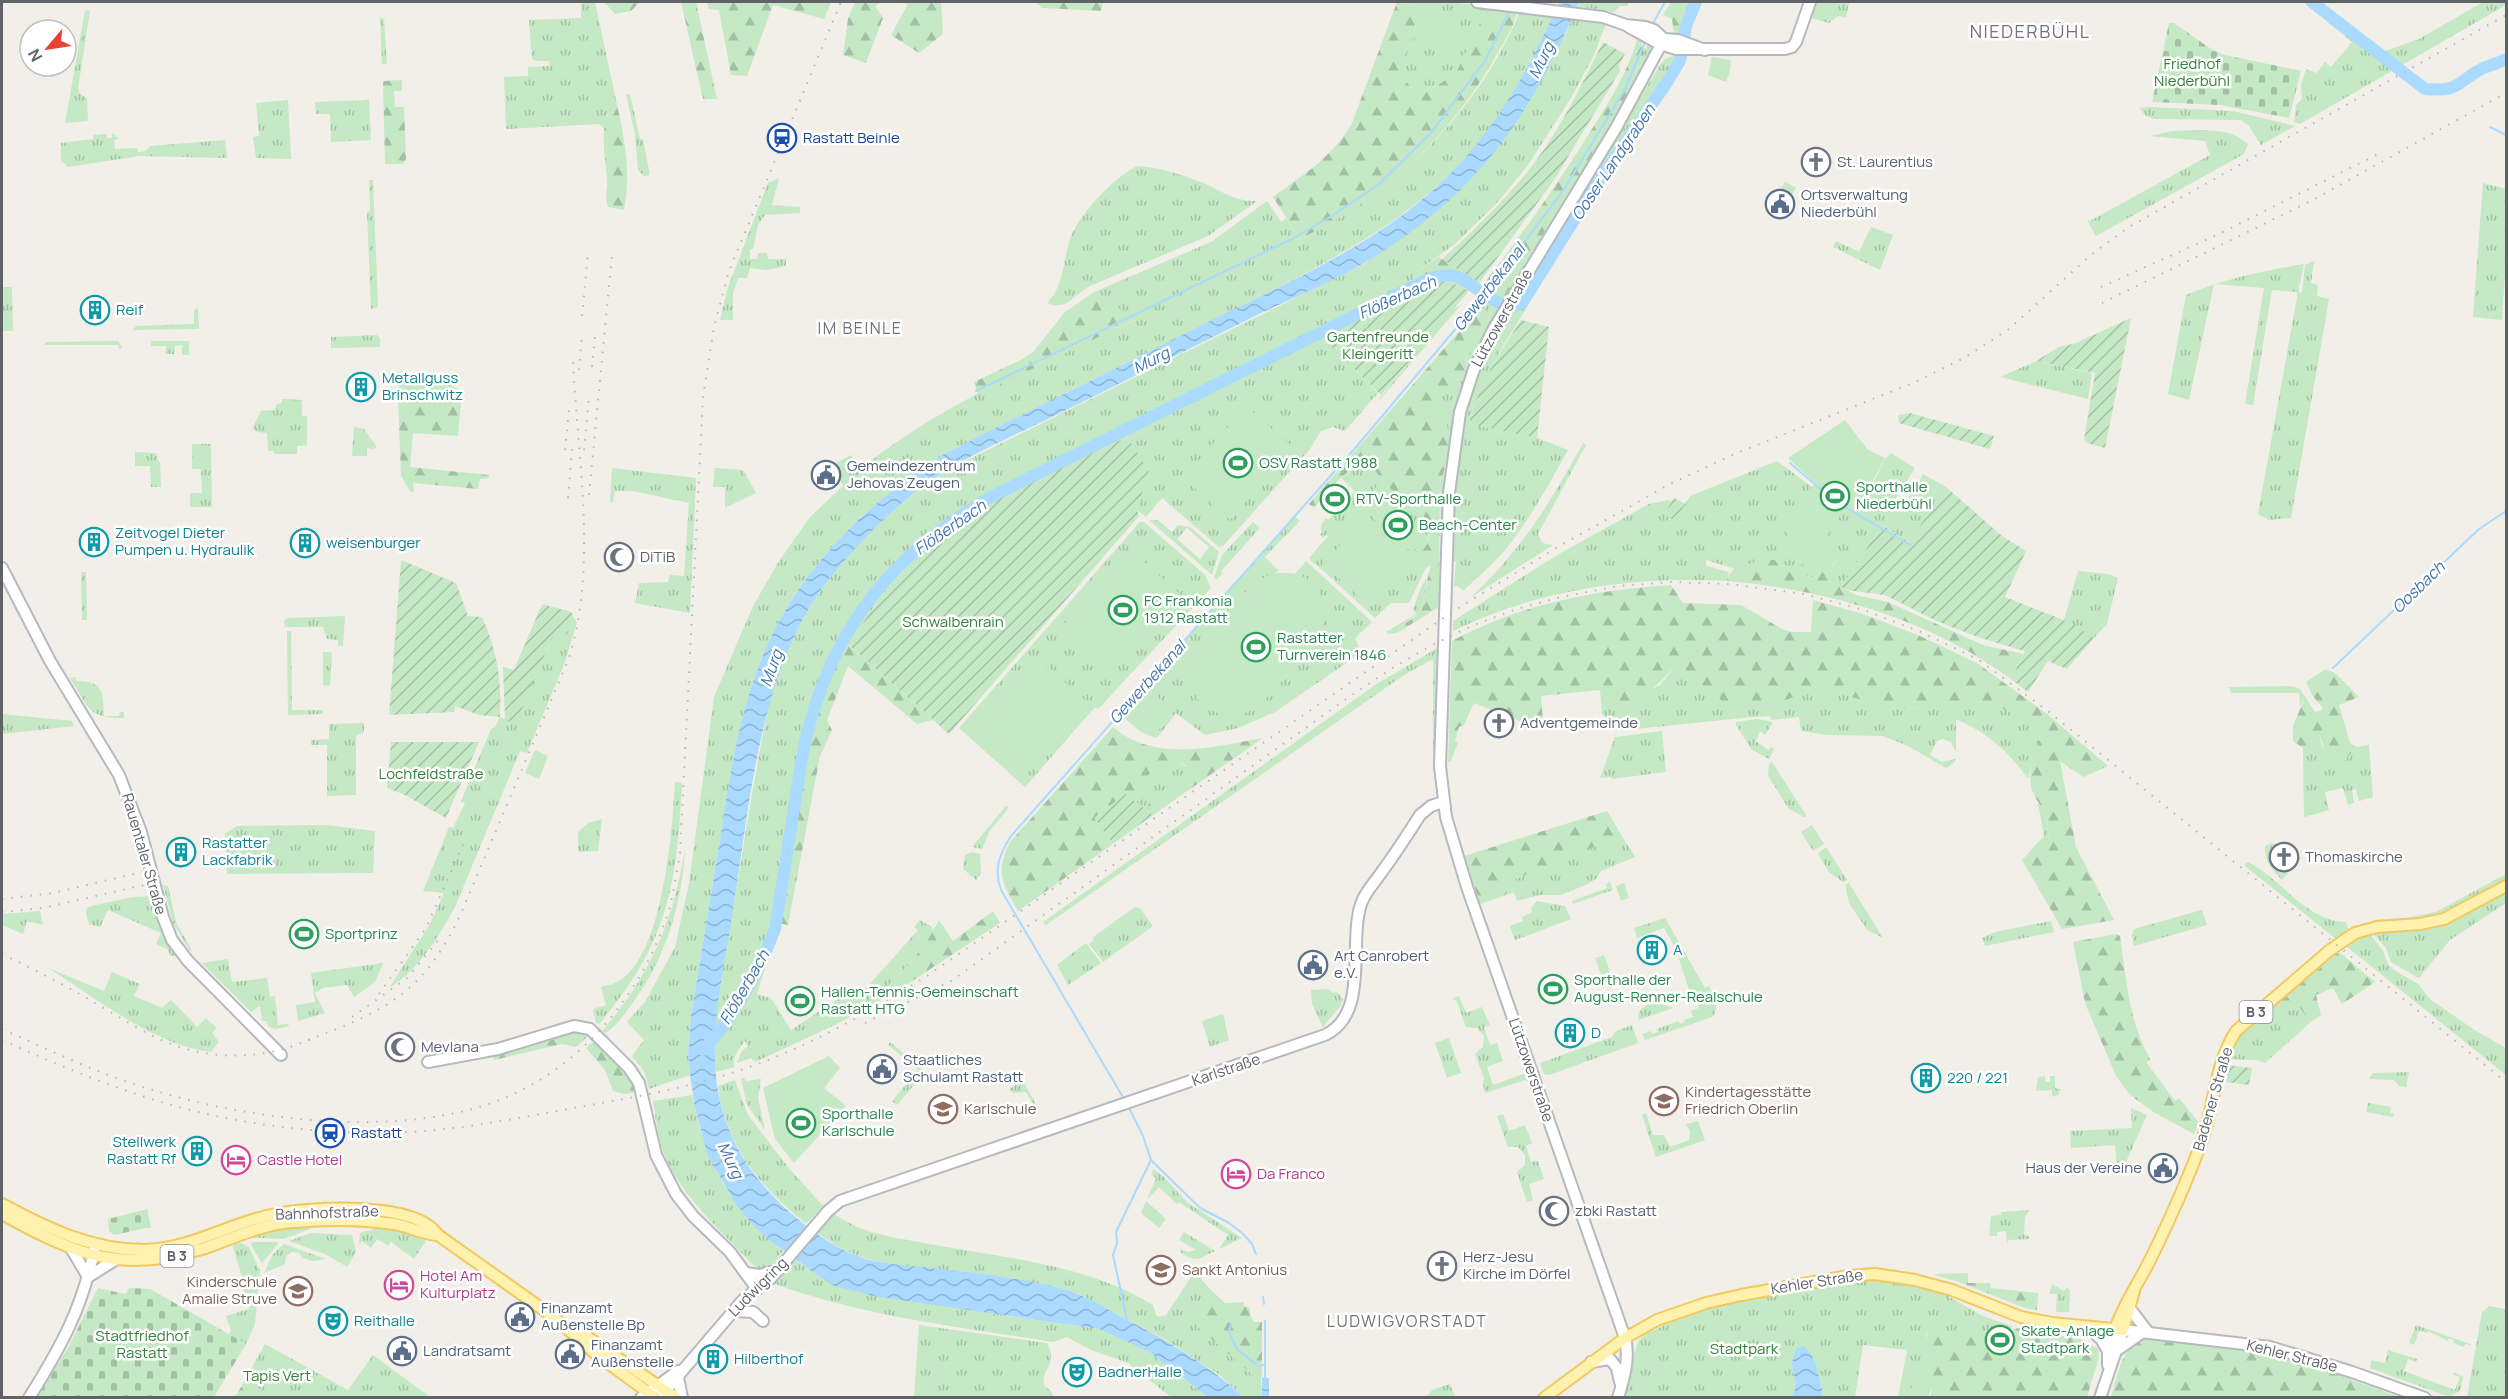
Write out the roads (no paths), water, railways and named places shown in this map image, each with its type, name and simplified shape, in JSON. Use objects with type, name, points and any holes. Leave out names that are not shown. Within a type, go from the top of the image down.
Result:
[{"type":"main road","name":"Badener Straße","points":[[2119,1329],[2134,1291],[2167,1226],[2202,1141],[2221,1061],[2236,1031],[2249,1017],[2330,950],[2355,933],[2377,927],[2420,924],[2444,919],[2506,886]]},
{"type":"main road","name":"B 3","points":[[2,1204],[115,1260],[148,1260],[177,1256],[247,1227]]},
{"type":"main road","name":"B 3","points":[[2,1214],[72,1250],[172,1247],[247,1227]]},
{"type":"main road","name":"Bahnhofstraße","points":[[247,1227],[338,1221],[394,1224],[438,1235],[555,1318],[597,1355],[654,1394],[676,1398]]},
{"type":"main road","name":"Kehler Straße","points":[[1544,1398],[1625,1338],[1657,1320],[1741,1295],[1863,1274],[1887,1275],[1935,1285],[2021,1317],[2119,1329]]},
{"type":"main road","points":[[2092,1327],[2127,1309]]},
{"type":"street","points":[[1477,2],[1603,17],[1647,33],[1662,42],[1705,50],[1792,47],[1799,36],[1810,2]]},
{"type":"street","name":"Lützowerstraße","points":[[1620,1393],[1628,1350],[1625,1338],[1454,848],[1443,802],[1440,737],[1452,459],[1460,412],[1474,369],[1506,307],[1616,128],[1662,42]]},
{"type":"street","points":[[1648,67],[1681,46]]},
{"type":"street","name":"Rauentaler Straße","points":[[2,568],[50,661],[119,775],[141,832],[162,917],[172,940],[188,961],[281,1055]]},
{"type":"street","name":"Karlstraße","points":[[865,1192],[1120,1107],[1325,1035],[1340,1026],[1347,1015],[1354,987],[1354,956],[1362,902],[1420,815],[1431,806],[1443,802]]},
{"type":"street","points":[[428,1062],[498,1049],[574,1026],[590,1029],[629,1068],[639,1083],[656,1155],[676,1194],[701,1224],[723,1243],[758,1289]]},
{"type":"street","name":"Ludwigring","points":[[654,1394],[680,1372],[742,1301],[758,1289],[828,1211],[840,1201],[865,1192]]},
{"type":"street","points":[[72,1250],[88,1277]]},
{"type":"street","points":[[29,1398],[68,1334],[95,1250]]},
{"type":"street","points":[[88,1277],[115,1260]]},
{"type":"street","points":[[746,1273],[772,1274]]},
{"type":"street","points":[[742,1301],[746,1273]]},
{"type":"street","points":[[2112,1351],[2145,1332],[2127,1309]]},
{"type":"street","points":[[734,1311],[753,1312],[763,1321]]},
{"type":"street","points":[[2092,1327],[2112,1351]]},
{"type":"street","points":[[2100,1398],[2119,1329]]},
{"type":"street","name":"Kehler Straße","points":[[2119,1329],[2270,1347],[2352,1372],[2425,1398]]},
{"type":"street","points":[[1591,1362],[1610,1359],[1617,1368],[1620,1393]]},
{"type":"street","points":[[680,1372],[682,1398]]},
{"type":"water","name":"Murg","points":[[1559,2],[1579,2],[1557,51],[1531,99],[1484,164],[1443,206],[1404,237],[1351,270],[991,446],[930,481],[914,493],[849,555],[811,605],[793,639],[778,676],[766,716],[750,797],[720,988],[715,1056],[718,1089],[726,1121],[741,1153],[763,1185],[806,1226],[832,1244],[857,1256],[884,1263],[1027,1281],[1064,1289],[1085,1297],[1184,1352],[1215,1373],[1244,1397],[1208,1397],[1149,1352],[1099,1329],[879,1297],[834,1286],[769,1240],[735,1203],[708,1156],[695,1108],[688,1057],[691,1016],[734,758],[746,703],[765,650],[777,625],[810,573],[851,527],[873,506],[922,469],[948,452],[1336,258],[1365,241],[1419,202],[1463,161],[1496,119],[1537,50]]},
{"type":"water","points":[[1803,1346],[1811,1355],[1816,1367],[1823,1393],[1821,1397],[1791,1397],[1796,1385],[1793,1358],[1796,1349]]},
{"type":"water","points":[[1262,1377],[1269,1378],[1269,1397],[1262,1397]]},
{"type":"waterway","name":"Gewerbekanal","points":[[1652,25],[1665,2]]},
{"type":"waterway","name":"Ooser Landgraben","points":[[1486,295],[1508,307],[1522,303],[1602,176],[1680,61],[1686,26],[1696,2]]},
{"type":"waterway","name":"Ooser Landgraben","points":[[2312,2],[2425,89],[2446,89],[2458,85],[2483,68],[2506,59]]},
{"type":"waterway","points":[[976,391],[1294,238],[1378,185],[1430,134],[1485,61],[1510,10]]},
{"type":"waterway","name":"Gewerbekanal","points":[[1124,1099],[1001,890],[998,868],[1004,849],[1011,836],[1357,446],[1484,295],[1563,191],[1625,89],[1645,42]]},
{"type":"waterway","points":[[2490,127],[2506,135]]},
{"type":"waterway","name":"Flößerbach","points":[[703,1050],[725,1024],[745,993],[775,929],[803,754],[821,688],[836,653],[855,621],[900,565],[957,518],[991,497],[1422,282],[1440,276],[1454,276],[1468,282],[1483,294]]},
{"type":"waterway","name":"Oosbach","points":[[1790,463],[1833,500],[1910,545]]},
{"type":"waterway","name":"Oosbach","points":[[2333,668],[2479,529],[2506,511]]},
{"type":"waterway","name":"Gewerbekanal","points":[[1128,1106],[1143,1136],[1151,1160],[1200,1208],[1229,1223],[1242,1233],[1252,1244],[1256,1254]]},
{"type":"waterway","points":[[1127,1320],[1113,1255],[1117,1243],[1116,1232],[1151,1160]]},
{"type":"waterway","name":"Gewerbekanal","points":[[1263,1297],[1264,1304]]},
{"type":"waterway","name":"Gewerbekanal","points":[[1265,1321],[1265,1378]]},
{"type":"waterway","points":[[1231,1324],[1229,1332],[1237,1349],[1258,1366],[1264,1365]]},
{"type":"railway","points":[[2,1029],[114,1077],[193,1101],[281,1117],[374,1122],[420,1119],[463,1111],[502,1099],[557,1068],[604,1026],[641,974],[656,945],[667,916],[680,853],[703,397],[714,327],[729,271],[841,2]]},
{"type":"railway","points":[[2,1040],[114,1086],[201,1113],[284,1127],[365,1133],[445,1129],[529,1116],[675,1088],[722,1076],[768,1060],[849,1022],[927,976],[1455,610],[1556,548],[1670,484],[1732,455],[1913,383],[1964,358],[2009,329],[2092,254],[2129,227],[2506,15]]},
{"type":"railway","points":[[2102,303],[2311,201],[2506,93]]},
{"type":"railway","points":[[2101,287],[2219,234],[2382,152]]},
{"type":"railway","points":[[582,316],[588,253]]},
{"type":"railway","points":[[589,495],[612,255]]},
{"type":"railway","points":[[579,370],[582,335]]},
{"type":"railway","points":[[592,367],[595,336]]},
{"type":"railway","points":[[308,1040],[361,1019],[382,1007],[401,995],[418,980],[434,961],[462,911],[569,658],[578,622],[584,548],[573,360]]},
{"type":"railway","points":[[584,450],[589,397]]},
{"type":"railway","points":[[565,450],[569,409]]},
{"type":"railway","points":[[568,498],[572,448]]},
{"type":"railway","points":[[865,1023],[951,981],[1349,697],[1432,645],[1474,625],[1517,609],[1561,597],[1619,586],[1671,582],[1729,584],[1804,594],[1864,610],[1921,632],[1979,660],[2049,712],[2506,1082]]},
{"type":"railway","points":[[379,994],[426,928],[465,840]]},
{"type":"railway","points":[[2,899],[53,893],[142,872]]},
{"type":"railway","points":[[2,912],[43,908],[144,885]]},
{"type":"railway","points":[[352,1017],[406,979],[441,937]]},
{"type":"railway","points":[[2,954],[72,990],[146,1033],[182,1048],[240,1056],[278,1050],[315,1037]]},
{"type":"place","name":"Rastatt Beinle","points":[[782,138]]},
{"type":"place","name":"St. Laurentius","points":[[1816,162]]},
{"type":"place","name":"Ortsverwaltung Niederbühl","points":[[1780,204]]},
{"type":"place","name":"Reif","points":[[95,310]]},
{"type":"place","name":"Metallguss Brinschwitz","points":[[361,387]]},
{"type":"place","name":"OSV Rastatt 1988","points":[[1238,463]]},
{"type":"place","name":"Gemeindezentrum Jehovas Zeugen","points":[[826,475]]},
{"type":"place","name":"Sporthalle Niederbühl","points":[[1835,496]]},
{"type":"place","name":"RTV-Sporthalle","points":[[1335,499]]},
{"type":"place","name":"Beach-Center","points":[[1398,525]]},
{"type":"place","name":"Zeitvogel Dieter Pumpen u. Hydraulik","points":[[94,542]]},
{"type":"place","name":"weisenburger","points":[[305,543]]},
{"type":"place","name":"DiTiB","points":[[619,557]]},
{"type":"place","name":"FC Frankonia 1912 Rastatt","points":[[1123,610]]},
{"type":"place","name":"Rastatter Turnverein 1846","points":[[1256,647]]},
{"type":"place","name":"Adventgemeinde","points":[[1499,723]]},
{"type":"place","name":"Rastatter Lackfabrik","points":[[181,852]]},
{"type":"place","name":"Thomaskirche","points":[[2284,857]]},
{"type":"place","name":"Sportprinz","points":[[304,934]]},
{"type":"place","name":"A","points":[[1652,950]]},
{"type":"place","name":"Art Canrobert e.V.","points":[[1313,965]]},
{"type":"place","name":"Sporthalle der August-Renner-Realschule","points":[[1553,989]]},
{"type":"place","name":"Hallen-Tennis-Gemeinschaft Rastatt HTG","points":[[800,1001]]},
{"type":"place","name":"D","points":[[1570,1033]]},
{"type":"place","name":"Mevlana","points":[[400,1047]]},
{"type":"place","name":"Staatliches Schulamt Rastatt","points":[[882,1069]]},
{"type":"place","name":"220 / 221","points":[[1926,1078]]},
{"type":"place","name":"Kindertagesstätte Friedrich Oberlin","points":[[1664,1101]]},
{"type":"place","name":"Karlschule","points":[[943,1109]]},
{"type":"place","name":"Sporthalle Karlschule","points":[[801,1123]]},
{"type":"place","name":"Rastatt","points":[[330,1133]]},
{"type":"place","name":"Stellwerk Rastatt Rf","points":[[197,1151]]},
{"type":"place","name":"Castle Hotel","points":[[236,1160]]},
{"type":"place","name":"Haus der Vereine","points":[[2163,1168]]},
{"type":"place","name":"Da Franco","points":[[1236,1174]]},
{"type":"place","name":"zbki Rastatt","points":[[1554,1211]]},
{"type":"place","name":"Herz-Jesu Kirche im Dörfel","points":[[1442,1266]]},
{"type":"place","name":"Sankt Antonius","points":[[1161,1270]]},
{"type":"place","name":"Hotel Am Kulturplatz","points":[[399,1285]]},
{"type":"place","name":"Kinderschule Amalie Struve","points":[[298,1291]]},
{"type":"place","name":"Finanzamt Außenstelle Bp","points":[[520,1317]]},
{"type":"place","name":"Reithalle","points":[[333,1321]]},
{"type":"place","name":"Skate-Anlage Stadtpark","points":[[2000,1340]]},
{"type":"place","name":"Landratsamt","points":[[402,1351]]},
{"type":"place","name":"Finanzamt Außenstelle","points":[[570,1354]]},
{"type":"place","name":"Hilberthof","points":[[713,1359]]},
{"type":"place","name":"BadnerHalle","points":[[1077,1372]]},
{"type":"district","name":"NIEDERBÜHL","points":[[2030,32]]},
{"type":"district","name":"IM BEINLE","points":[[860,328]]},
{"type":"district","name":"LUDWIGVORSTADT","points":[[1407,1321]]},
{"type":"park label","name":"Friedhof Niederbühl","points":[[2192,72]]},
{"type":"park label","name":"Gartenfreunde Kleingeritt","points":[[1378,346]]},
{"type":"park label","name":"Schwalbenrain","points":[[953,622]]},
{"type":"park label","name":"Lochfeldstraße","points":[[431,774]]},
{"type":"park label","name":"Stadtfriedhof Rastatt","points":[[142,1344]]},
{"type":"park label","name":"Stadtpark","points":[[1744,1349]]},
{"type":"park label","name":"Tapis Vert","points":[[277,1376]]}]
